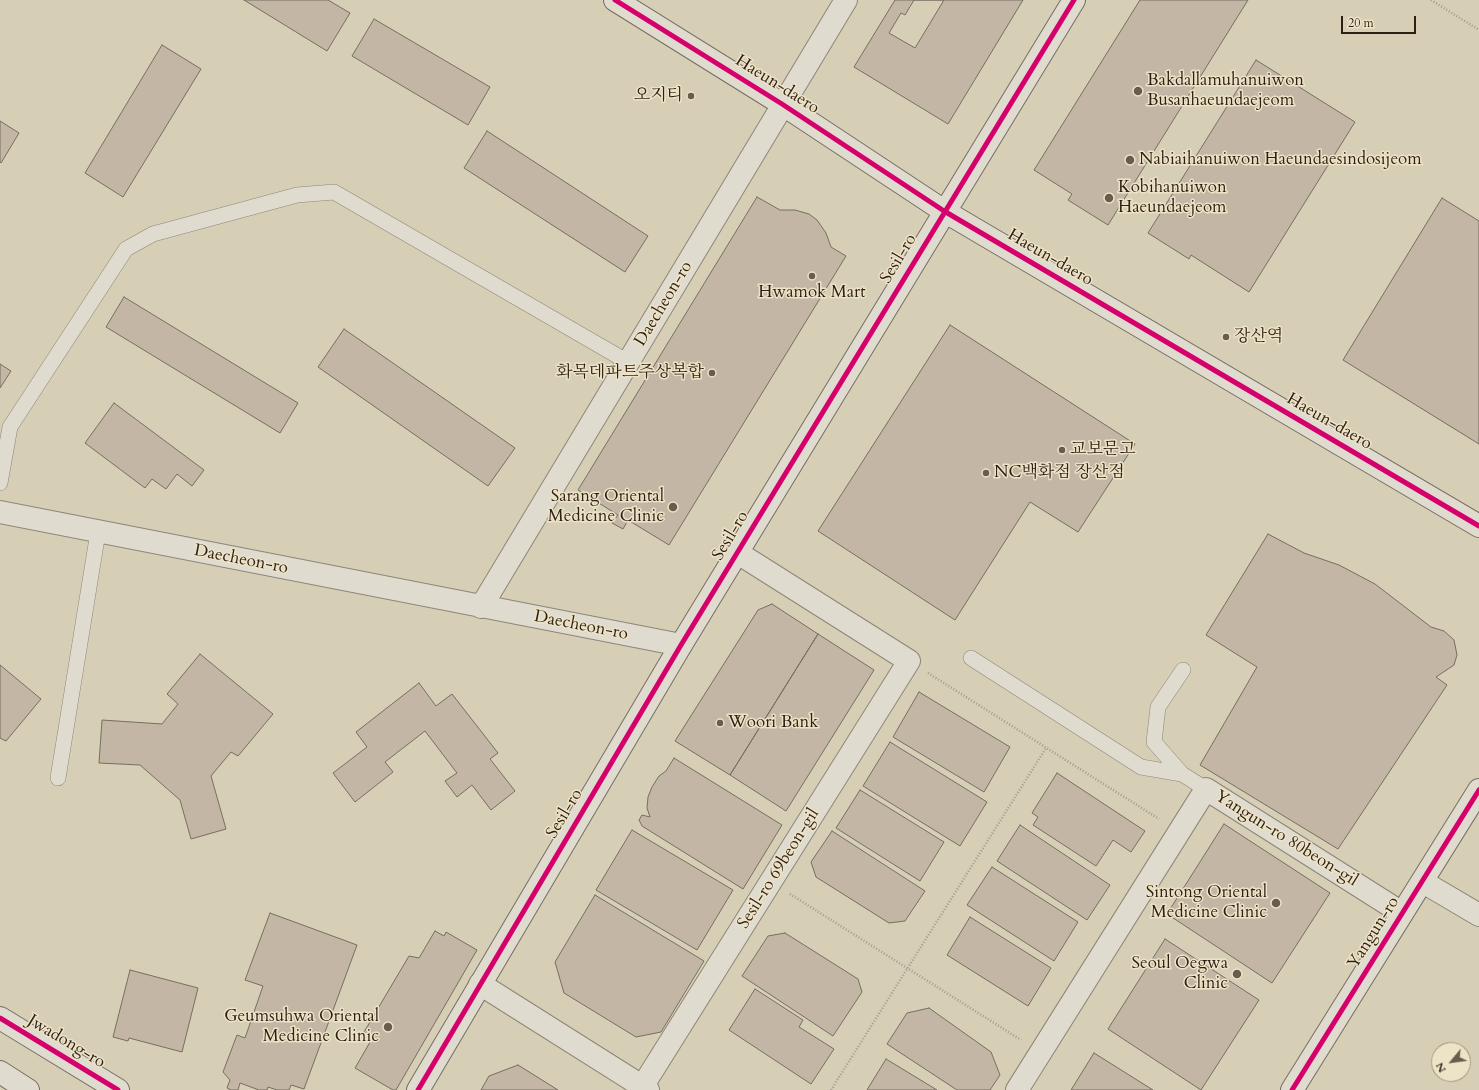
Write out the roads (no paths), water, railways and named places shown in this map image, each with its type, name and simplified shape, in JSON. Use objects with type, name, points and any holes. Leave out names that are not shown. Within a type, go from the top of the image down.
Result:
[{"type":"street","name":"Haeun-daero","points":[[615,0],[782,104],[944,212],[1479,526]]},
{"type":"street","name":"Daecheon-ro","points":[[481,607],[782,104],[846,0]]},
{"type":"street","name":"Sesil-ro","points":[[418,1090],[681,645],[1074,0]]},
{"type":"street","name":"Daecheon-ro","points":[[0,512],[681,645]]},
{"type":"street","name":"Sesil-ro 69beon-gil","points":[[480,984],[645,1088],[909,661],[738,553]]},
{"type":"street","name":"Yangun-ro 80beon-gil","points":[[1017,1090],[1206,789],[1402,913]]},
{"type":"street","name":"Yangun-ro","points":[[1292,1090],[1479,790]]},
{"type":"street","points":[[1423,882],[1479,915]]},
{"type":"street","name":"Jwadong-ro","points":[[0,1018],[118,1090]]},
{"type":"street","points":[[0,1072],[28,1090]]},
{"type":"lane","points":[[0,483],[10,427],[126,249],[153,234],[297,195],[334,192],[628,362]]},
{"type":"lane","points":[[58,778],[98,532]]},
{"type":"lane","points":[[971,658],[1140,767],[1182,774]]},
{"type":"lane","points":[[1183,670],[1158,707],[1154,742],[1182,774],[1206,789]]},
{"type":"place","name":"Bakdallamuhanuiwon Busanhaeundaejeom","points":[[1138,91]]},
{"type":"place","name":"오지티","points":[[691,96]]},
{"type":"place","name":"Nabiaihanuiwon Haeundaesindosijeom","points":[[1130,160]]},
{"type":"place","name":"Kobihanuiwon Haeundaejeom","points":[[1109,198]]},
{"type":"place","name":"Hwamok Mart","points":[[812,276]]},
{"type":"place","name":"장산역","points":[[1226,337]]},
{"type":"place","name":"화목데파트주상복합","points":[[712,373]]},
{"type":"place","name":"교보문고","points":[[1062,450]]},
{"type":"place","name":"NC백화점 장산점","points":[[986,473]]},
{"type":"place","name":"Sarang Oriental Medicine Clinic","points":[[673,507]]},
{"type":"place","name":"Woori Bank","points":[[720,723]]},
{"type":"place","name":"Sintong Oriental Medicine Clinic","points":[[1276,903]]},
{"type":"place","name":"Seoul Oegwa Clinic","points":[[1237,974]]},
{"type":"place","name":"Geumsuhwa Oriental Medicine Clinic","points":[[388,1027]]}]
